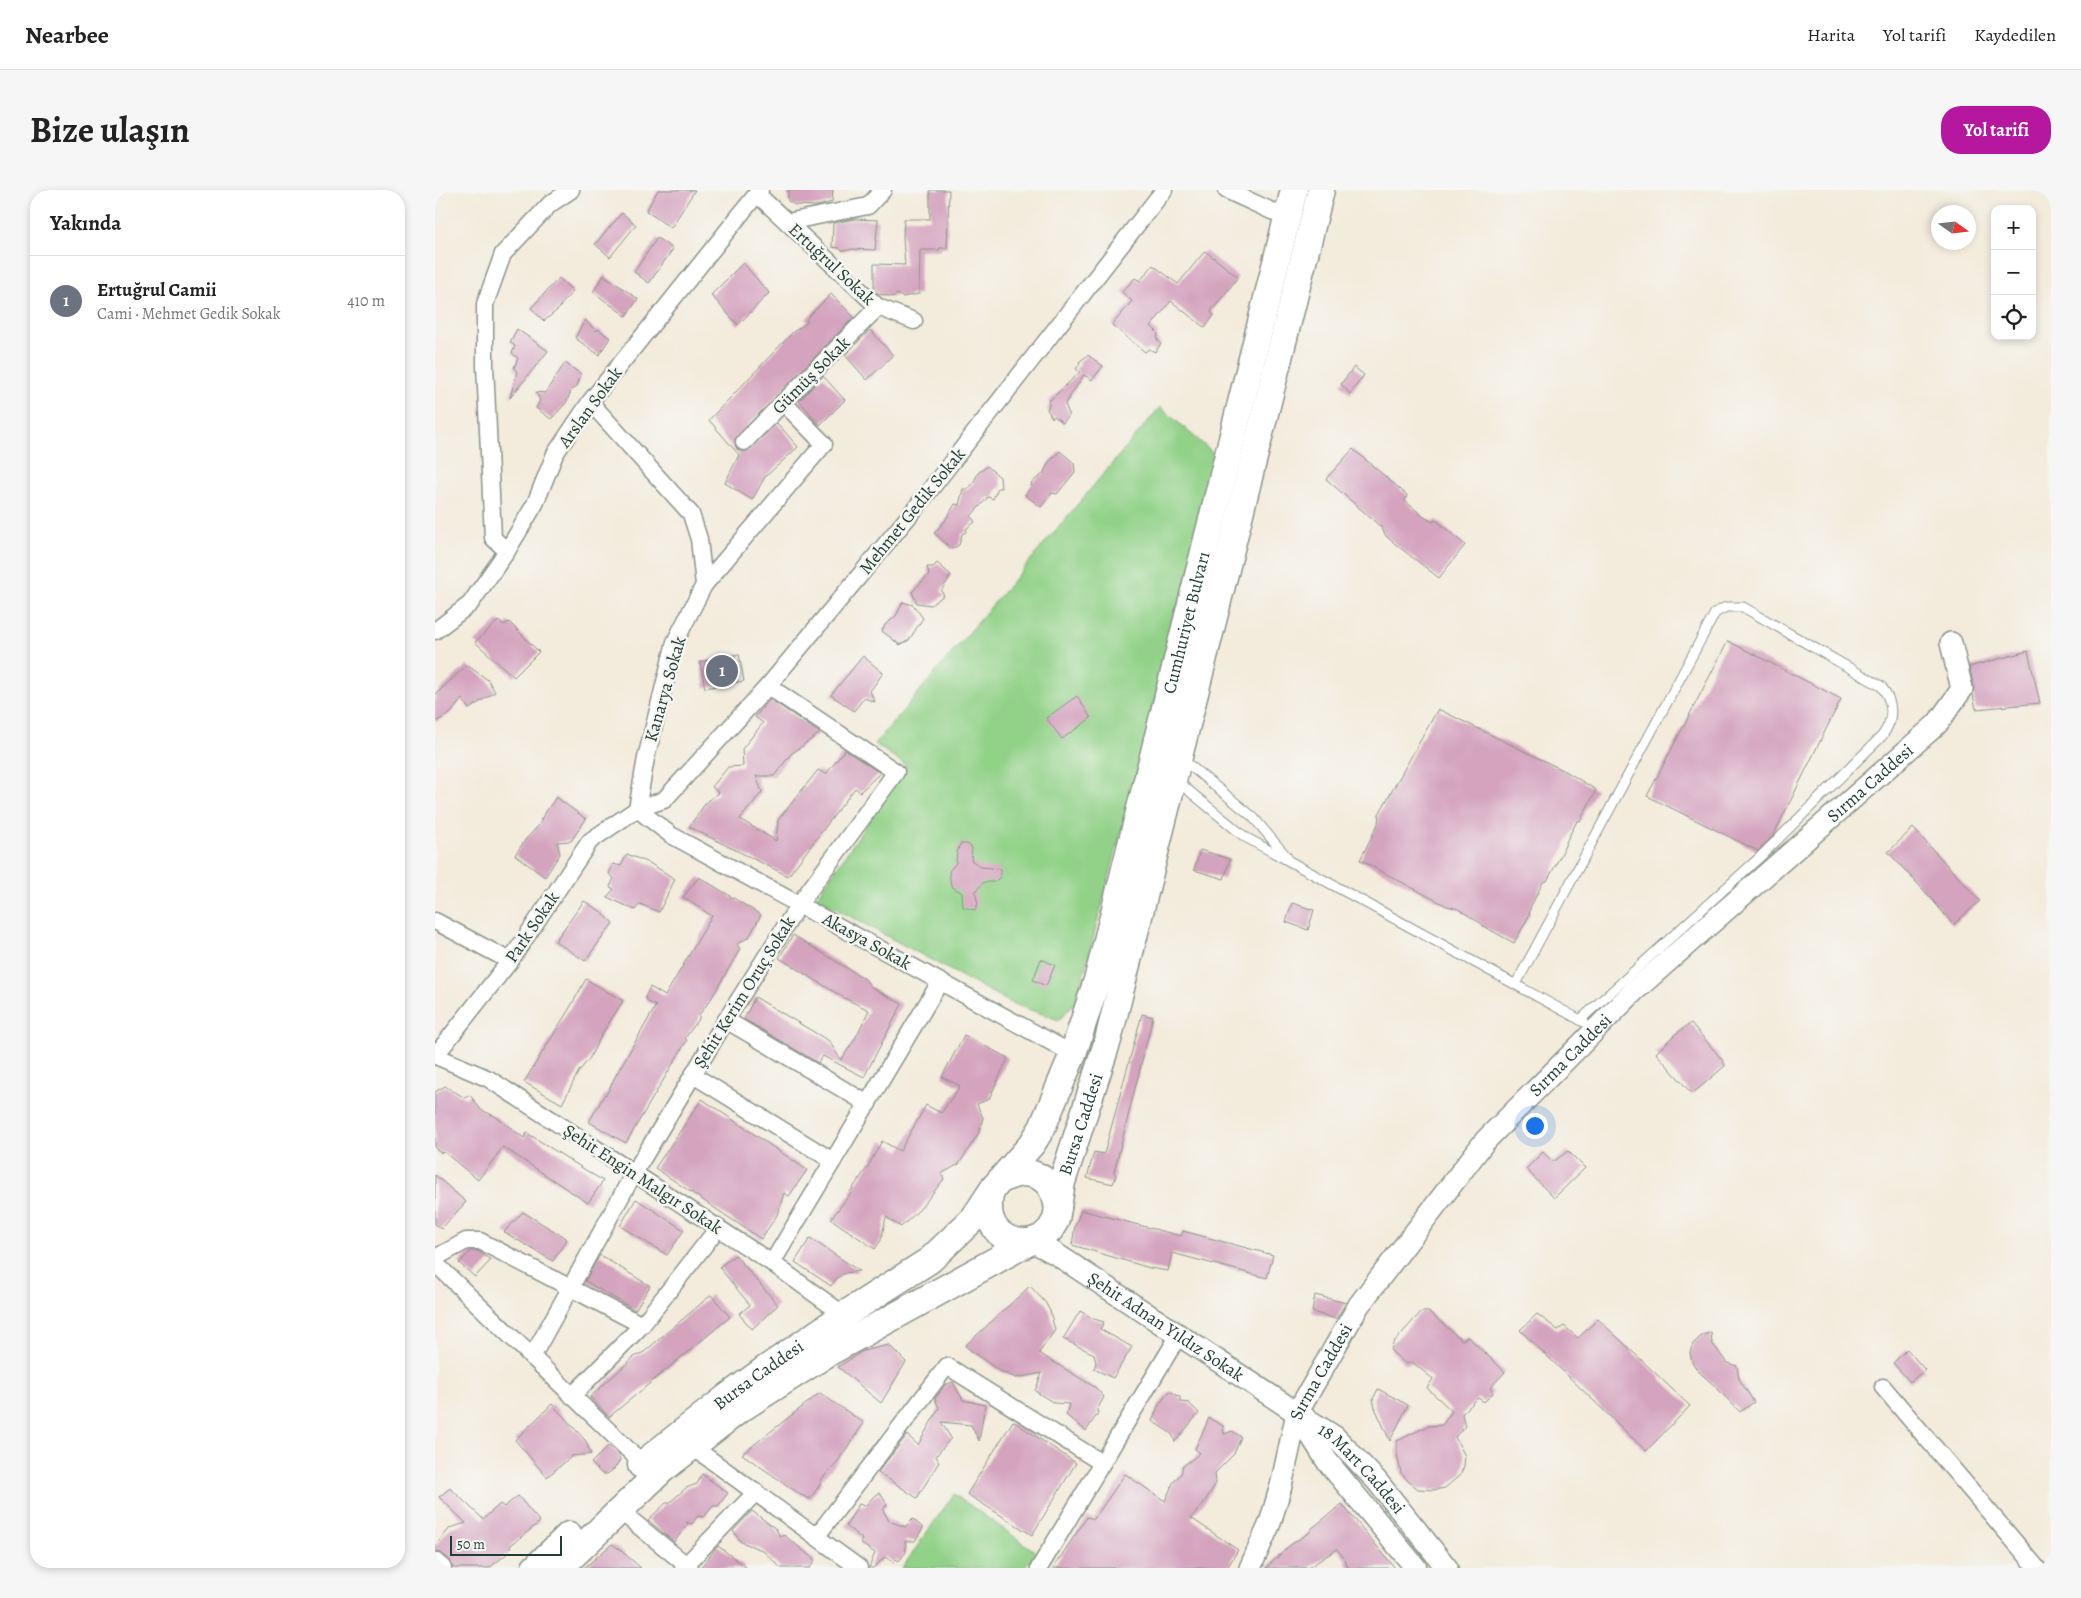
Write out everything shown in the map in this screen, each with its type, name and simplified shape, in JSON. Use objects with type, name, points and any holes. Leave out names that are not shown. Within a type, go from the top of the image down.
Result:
[{"type":"main road","name":"Cumhuriyet Bulvarı","points":[[1073,1054],[1098,977],[1295,190]]},
{"type":"main road","name":"Cumhuriyet Bulvarı","points":[[1109,1040],[1321,190]]},
{"type":"main road","name":"Bursa Caddesi","points":[[559,1568],[662,1470],[739,1410],[828,1353],[1041,1238],[1050,1230],[1056,1220],[1062,1182],[1109,1040]]},
{"type":"main road","name":"Bursa Caddesi","points":[[535,1568],[642,1464],[727,1396],[844,1315],[930,1260],[974,1218],[1032,1144],[1042,1128],[1073,1054]]},
{"type":"main road","name":"Bursa Caddesi","points":[[997,1187],[1012,1174],[1033,1174],[1051,1186],[1056,1196],[1058,1208]]},
{"type":"main road","points":[[997,1187],[989,1216],[993,1226],[1009,1240],[1031,1242]]},
{"type":"street","points":[[507,551],[493,538],[485,365],[485,304],[503,254],[550,204],[571,190]]},
{"type":"street","points":[[787,222],[868,206],[883,190]]},
{"type":"street","name":"Mehmet Gedik Sokak","points":[[637,810],[664,800],[768,686],[919,504],[1164,190]]},
{"type":"street","points":[[1226,190],[1287,218]]},
{"type":"street","name":"Arslan Sokak","points":[[435,631],[470,604],[507,551],[535,504],[555,454],[590,402],[758,192]]},
{"type":"street","name":"Ertuğrul Sokak","points":[[758,192],[787,222],[878,307],[914,321]]},
{"type":"street","name":"Gümüş Sokak","points":[[744,442],[878,307]]},
{"type":"street","points":[[590,402],[691,514],[699,538],[704,585]]},
{"type":"street","name":"Kanarya Sokak","points":[[637,810],[646,758],[675,642],[704,585],[824,444],[783,402]]},
{"type":"street","name":"Sırma Caddesi","points":[[1250,1568],[1270,1523],[1279,1495],[1297,1413],[1359,1305],[1485,1141],[1587,1024],[1634,991],[1937,724],[1962,689],[1951,643]]},
{"type":"street","name":"Şehit Kerim Oruç Sokak","points":[[532,1357],[634,1174],[726,1020],[800,903],[896,772],[768,686]]},
{"type":"street","name":"Akasya Sokak","points":[[637,810],[671,835],[800,903],[1073,1054]]},
{"type":"street","name":"Park Sokak","points":[[435,1056],[509,961],[590,841],[637,810]]},
{"type":"street","points":[[435,921],[509,961]]},
{"type":"street","points":[[772,1263],[940,982]]},
{"type":"street","points":[[726,1020],[868,1104]]},
{"type":"street","name":"Şehit Engin Malgır Sokak","points":[[435,1056],[489,1079],[772,1263],[844,1315]]},
{"type":"street","points":[[693,1075],[833,1162]]},
{"type":"street","points":[[572,1396],[642,1325],[718,1228]]},
{"type":"street","points":[[435,1258],[466,1241],[480,1241],[642,1325]]},
{"type":"street","name":"Şehit Adnan Yıldız Sokak","points":[[1031,1242],[1056,1254],[1297,1413]]},
{"type":"street","points":[[435,1263],[642,1464]]},
{"type":"street","points":[[1039,1568],[1179,1335]]},
{"type":"street","points":[[816,1537],[947,1366],[1102,1464]]},
{"type":"street","points":[[1883,1387],[2037,1568]]},
{"type":"street","name":"18 Mart Caddesi","points":[[1297,1413],[1327,1461],[1416,1568]]},
{"type":"street","name":"18 Mart Caddesi","points":[[1297,1413],[1335,1437],[1376,1480],[1447,1568]]},
{"type":"street","points":[[693,1447],[859,1568]]},
{"type":"street","points":[[619,1510],[686,1567],[756,1492]]},
{"type":"street","points":[[435,1561],[443,1568]]},
{"type":"lane","points":[[1178,768],[1245,837],[1587,1024],[1760,858],[1882,736],[1887,729],[1891,712],[1889,698],[1881,686],[1748,610],[1731,606],[1720,609],[1715,613],[1516,984]]},
{"type":"lane","points":[[1178,768],[1253,817],[1292,863]]},
{"type":"green space","points":[[1160,407],[1219,458],[1077,1000],[1059,1020],[1011,1003],[816,898],[907,766],[875,744]]},
{"type":"green space","points":[[954,1494],[1036,1552],[1024,1568],[902,1568]]},
{"type":"building","points":[[658,190],[695,190],[671,228],[646,211]]},
{"type":"building","points":[[788,190],[833,190],[832,202],[817,206],[795,205],[788,201]]},
{"type":"building","points":[[930,190],[949,190],[947,248],[920,250],[919,294],[902,297],[897,294],[893,297],[879,294],[874,290],[874,264],[905,265],[904,219],[930,219]]},
{"type":"building","points":[[622,213],[636,225],[610,257],[595,244]]},
{"type":"building","points":[[855,219],[878,220],[875,250],[852,249],[843,251],[832,247],[833,223]]},
{"type":"building","points":[[657,238],[673,249],[649,283],[634,272]]},
{"type":"building","points":[[1205,251],[1238,277],[1211,312],[1214,315],[1205,328],[1171,301],[1151,326],[1158,333],[1157,339],[1161,344],[1155,352],[1149,349],[1145,352],[1112,325],[1132,301],[1122,292],[1135,278],[1140,281],[1153,265],[1178,284]]},
{"type":"building","points":[[743,263],[769,293],[738,325],[711,295]]},
{"type":"building","points":[[604,275],[638,299],[626,316],[593,292]]},
{"type":"building","points":[[559,278],[573,291],[561,307],[544,321],[531,308]]},
{"type":"building","points":[[831,294],[854,317],[735,439],[737,449],[747,451],[777,423],[798,447],[765,477],[752,500],[725,483],[739,455],[709,420],[793,332],[808,322],[806,319]]},
{"type":"building","points":[[585,320],[596,331],[598,329],[610,338],[599,355],[575,338]]},
{"type":"building","points":[[517,329],[548,351],[510,398],[517,372],[514,368],[518,358],[512,353],[515,346],[510,342]]},
{"type":"building","points":[[870,330],[893,355],[867,380],[845,355]]},
{"type":"building","points":[[1088,355],[1103,366],[1092,380],[1084,375],[1065,404],[1069,414],[1063,423],[1054,416],[1052,418],[1047,409],[1049,401],[1080,372],[1076,369],[1080,364],[1079,362]]},
{"type":"building","points":[[565,363],[581,374],[577,386],[571,391],[566,403],[551,419],[536,408],[540,400],[536,392],[545,393]]},
{"type":"building","points":[[1354,367],[1364,375],[1350,394],[1341,384]]},
{"type":"building","points":[[823,376],[845,400],[820,425],[799,401]]},
{"type":"building","points":[[1353,449],[1407,495],[1405,501],[1424,517],[1433,522],[1436,520],[1465,545],[1439,578],[1386,536],[1381,527],[1326,479]]},
{"type":"building","points":[[1060,451],[1074,463],[1075,472],[1057,494],[1052,493],[1041,507],[1025,495],[1032,485],[1031,483],[1043,474],[1049,462]]},
{"type":"building","points":[[987,466],[1000,477],[1001,488],[998,488],[993,499],[988,497],[971,516],[975,522],[962,534],[959,545],[952,549],[934,533],[945,521],[955,504],[959,505],[963,489],[967,489],[973,484],[978,473]]},
{"type":"building","points":[[937,563],[951,575],[941,591],[944,595],[931,605],[917,603],[912,592],[929,574],[927,567],[933,567]]},
{"type":"building","points":[[903,602],[913,605],[923,618],[909,640],[900,645],[882,631],[885,625],[896,616]]},
{"type":"building","points":[[498,621],[504,625],[509,622],[539,652],[514,677],[475,642]]},
{"type":"building","points":[[1728,641],[1841,699],[1773,836],[1758,851],[1647,796]]},
{"type":"building","points":[[2028,651],[2040,703],[1976,709],[1973,695],[1974,686],[1969,667]]},
{"type":"building","points":[[739,654],[744,681],[705,688],[700,662]]},
{"type":"building","points":[[863,656],[883,673],[870,691],[875,702],[864,698],[854,711],[831,695]]},
{"type":"building","points":[[467,665],[488,680],[495,692],[469,709],[462,699],[450,714],[435,722],[435,695]]},
{"type":"building","points":[[1077,696],[1091,718],[1062,739],[1046,718]]},
{"type":"building","points":[[770,699],[820,733],[791,754],[774,776],[756,776],[762,792],[740,819],[776,841],[778,820],[818,770],[826,774],[845,750],[880,773],[860,792],[855,788],[788,876],[689,827],[707,801],[719,793],[712,787],[728,767],[743,766],[742,749],[763,723],[755,717]]},
{"type":"building","points":[[1438,709],[1567,772],[1596,790],[1580,821],[1577,821],[1547,881],[1543,882],[1530,908],[1529,916],[1514,943],[1483,926],[1458,909],[1447,906],[1360,860],[1378,824],[1379,814]]},
{"type":"building","points":[[556,797],[586,819],[571,841],[557,842],[560,854],[545,877],[515,855],[526,839],[541,823],[541,819]]},
{"type":"building","points":[[1913,828],[1980,901],[1953,925],[1931,898],[1888,852]]},
{"type":"building","points":[[960,844],[968,844],[972,848],[971,860],[981,867],[1000,869],[1000,877],[995,882],[984,882],[975,892],[978,904],[975,910],[963,907],[962,893],[951,886],[949,871],[956,863]]},
{"type":"building","points":[[1200,850],[1230,859],[1224,879],[1194,870]]},
{"type":"building","points":[[627,854],[651,864],[675,879],[659,912],[640,904],[635,910],[607,897],[614,889],[610,887],[614,878],[609,874],[613,864],[621,866]]},
{"type":"building","points":[[699,877],[761,915],[749,937],[737,944],[740,949],[711,999],[699,1015],[699,1019],[685,1038],[687,1040],[626,1143],[589,1122],[656,1006],[648,1002],[645,997],[650,987],[665,996],[712,916],[683,897]]},
{"type":"building","points":[[584,901],[600,911],[613,923],[585,961],[555,941]]},
{"type":"building","points":[[1292,903],[1314,910],[1308,930],[1286,922]]},
{"type":"building","points":[[793,935],[865,979],[871,987],[902,1004],[864,1077],[823,1056],[818,1063],[744,1019],[755,997],[829,1041],[841,1060],[855,1039],[869,1010],[846,999],[779,958]]},
{"type":"building","points":[[1041,959],[1055,965],[1046,986],[1033,980]]},
{"type":"building","points":[[586,979],[623,1001],[589,1059],[579,1071],[562,1104],[524,1082]]},
{"type":"building","points":[[1142,1014],[1153,1017],[1114,1172],[1116,1175],[1113,1184],[1087,1178],[1094,1152],[1104,1154]]},
{"type":"building","points":[[1691,1023],[1723,1061],[1725,1066],[1692,1094],[1656,1053],[1674,1035]]},
{"type":"building","points":[[964,1035],[1008,1058],[989,1099],[977,1104],[983,1118],[978,1134],[959,1164],[941,1174],[944,1179],[920,1209],[901,1227],[886,1217],[881,1240],[875,1249],[831,1219],[851,1193],[882,1141],[900,1151],[926,1105],[941,1113],[960,1086],[942,1077]]},
{"type":"building","points":[[445,1086],[465,1098],[470,1095],[481,1110],[495,1116],[524,1138],[527,1133],[603,1181],[588,1203],[503,1147],[478,1180],[444,1152],[441,1153],[435,1148],[435,1092]]},
{"type":"building","points":[[702,1099],[807,1170],[789,1196],[784,1193],[777,1215],[761,1239],[655,1168]]},
{"type":"building","points":[[1568,1151],[1585,1168],[1554,1198],[1526,1169],[1543,1152],[1553,1162]]},
{"type":"building","points":[[435,1175],[466,1202],[441,1229],[435,1224]]},
{"type":"building","points":[[636,1199],[684,1230],[667,1255],[620,1226]]},
{"type":"building","points":[[1081,1210],[1181,1236],[1183,1231],[1273,1255],[1267,1278],[1172,1253],[1168,1271],[1150,1268],[1072,1245],[1075,1226]]},
{"type":"building","points":[[523,1212],[567,1239],[553,1261],[504,1232]]},
{"type":"building","points":[[810,1238],[859,1271],[845,1273],[837,1278],[831,1286],[795,1262]]},
{"type":"building","points":[[471,1251],[478,1251],[491,1260],[475,1277],[459,1263]]},
{"type":"building","points":[[600,1255],[650,1286],[635,1310],[585,1281]]},
{"type":"building","points":[[735,1255],[778,1305],[752,1329],[739,1314],[750,1305],[719,1267]]},
{"type":"building","points":[[1030,1286],[1045,1302],[1050,1311],[1055,1330],[1039,1353],[1096,1388],[1104,1397],[1097,1410],[1098,1413],[1086,1431],[1066,1415],[1069,1404],[1054,1403],[1035,1391],[1042,1373],[1016,1378],[998,1370],[965,1346]]},
{"type":"building","points":[[711,1295],[730,1317],[609,1417],[590,1397],[634,1357],[644,1352]]},
{"type":"building","points":[[1315,1295],[1346,1303],[1336,1319],[1312,1312]]},
{"type":"building","points":[[1080,1311],[1104,1322],[1100,1329],[1132,1347],[1113,1378],[1094,1369],[1096,1363],[1094,1354],[1063,1339]]},
{"type":"building","points":[[1421,1312],[1429,1312],[1462,1340],[1468,1337],[1505,1372],[1490,1388],[1493,1393],[1484,1402],[1478,1398],[1462,1414],[1465,1426],[1455,1437],[1465,1456],[1464,1466],[1460,1475],[1445,1488],[1434,1490],[1418,1489],[1408,1481],[1401,1473],[1397,1454],[1397,1441],[1428,1426],[1442,1425],[1452,1411],[1427,1388],[1433,1379],[1412,1362],[1406,1364],[1391,1351],[1393,1343]]},
{"type":"building","points":[[1537,1314],[1558,1330],[1564,1326],[1578,1338],[1598,1319],[1690,1406],[1646,1451],[1520,1330]]},
{"type":"building","points":[[1711,1332],[1712,1343],[1727,1363],[1737,1366],[1739,1379],[1754,1402],[1740,1412],[1698,1371],[1692,1362],[1690,1352],[1693,1344],[1700,1337]]},
{"type":"building","points":[[889,1345],[906,1362],[881,1403],[838,1367],[863,1351]]},
{"type":"building","points":[[1907,1349],[1925,1370],[1910,1382],[1893,1363]]},
{"type":"building","points":[[953,1382],[963,1400],[985,1405],[979,1441],[971,1425],[941,1422],[951,1438],[936,1456],[939,1462],[917,1498],[878,1472],[907,1435],[918,1445],[939,1408],[935,1399],[945,1385]]},
{"type":"building","points":[[1378,1389],[1408,1405],[1390,1441],[1375,1408],[1373,1399]]},
{"type":"building","points":[[1170,1391],[1180,1397],[1180,1402],[1189,1403],[1199,1413],[1175,1442],[1172,1434],[1152,1421],[1159,1404]]},
{"type":"building","points":[[820,1393],[864,1423],[838,1461],[821,1480],[821,1483],[810,1499],[801,1495],[742,1454]]},
{"type":"building","points":[[552,1404],[586,1441],[591,1454],[572,1456],[547,1477],[515,1440]]},
{"type":"building","points":[[1209,1418],[1223,1426],[1224,1434],[1232,1431],[1241,1437],[1234,1454],[1215,1473],[1216,1483],[1204,1503],[1191,1518],[1238,1550],[1227,1568],[1053,1568],[1087,1517],[1094,1519],[1125,1474],[1165,1501],[1173,1483],[1182,1472],[1182,1467],[1200,1453],[1195,1449]]},
{"type":"building","points":[[1013,1421],[1076,1463],[1032,1535],[967,1494]]},
{"type":"building","points":[[608,1446],[618,1453],[620,1460],[614,1469],[607,1474],[602,1474],[591,1463]]},
{"type":"building","points":[[702,1474],[728,1493],[718,1506],[713,1506],[704,1517],[698,1516],[692,1524],[686,1522],[688,1524],[674,1542],[648,1520],[686,1488],[697,1484]]},
{"type":"building","points":[[450,1488],[483,1519],[500,1504],[504,1507],[518,1496],[540,1522],[511,1545],[508,1553],[489,1568],[453,1568],[450,1560],[435,1551],[435,1546],[450,1528],[466,1523],[439,1497]]},
{"type":"building","points":[[880,1493],[887,1504],[883,1510],[889,1521],[905,1527],[913,1519],[923,1528],[915,1541],[905,1541],[906,1552],[899,1561],[896,1559],[893,1562],[885,1557],[873,1568],[869,1568],[875,1553],[860,1543],[862,1539],[846,1526],[859,1504],[865,1506],[873,1497]]},
{"type":"building","points":[[1342,1504],[1395,1568],[1348,1568],[1345,1559],[1337,1549],[1308,1568],[1266,1568],[1289,1546],[1310,1532],[1310,1530]]},
{"type":"building","points":[[752,1511],[776,1529],[780,1537],[784,1535],[815,1560],[810,1568],[781,1568],[762,1550],[741,1542],[733,1531]]},
{"type":"building","points":[[612,1544],[618,1548],[641,1568],[584,1568]]},
{"type":"building","points":[[718,1546],[747,1568],[700,1568]]},
{"type":"place","name":"Ertuğrul Camii","points":[[722,671]]}]
